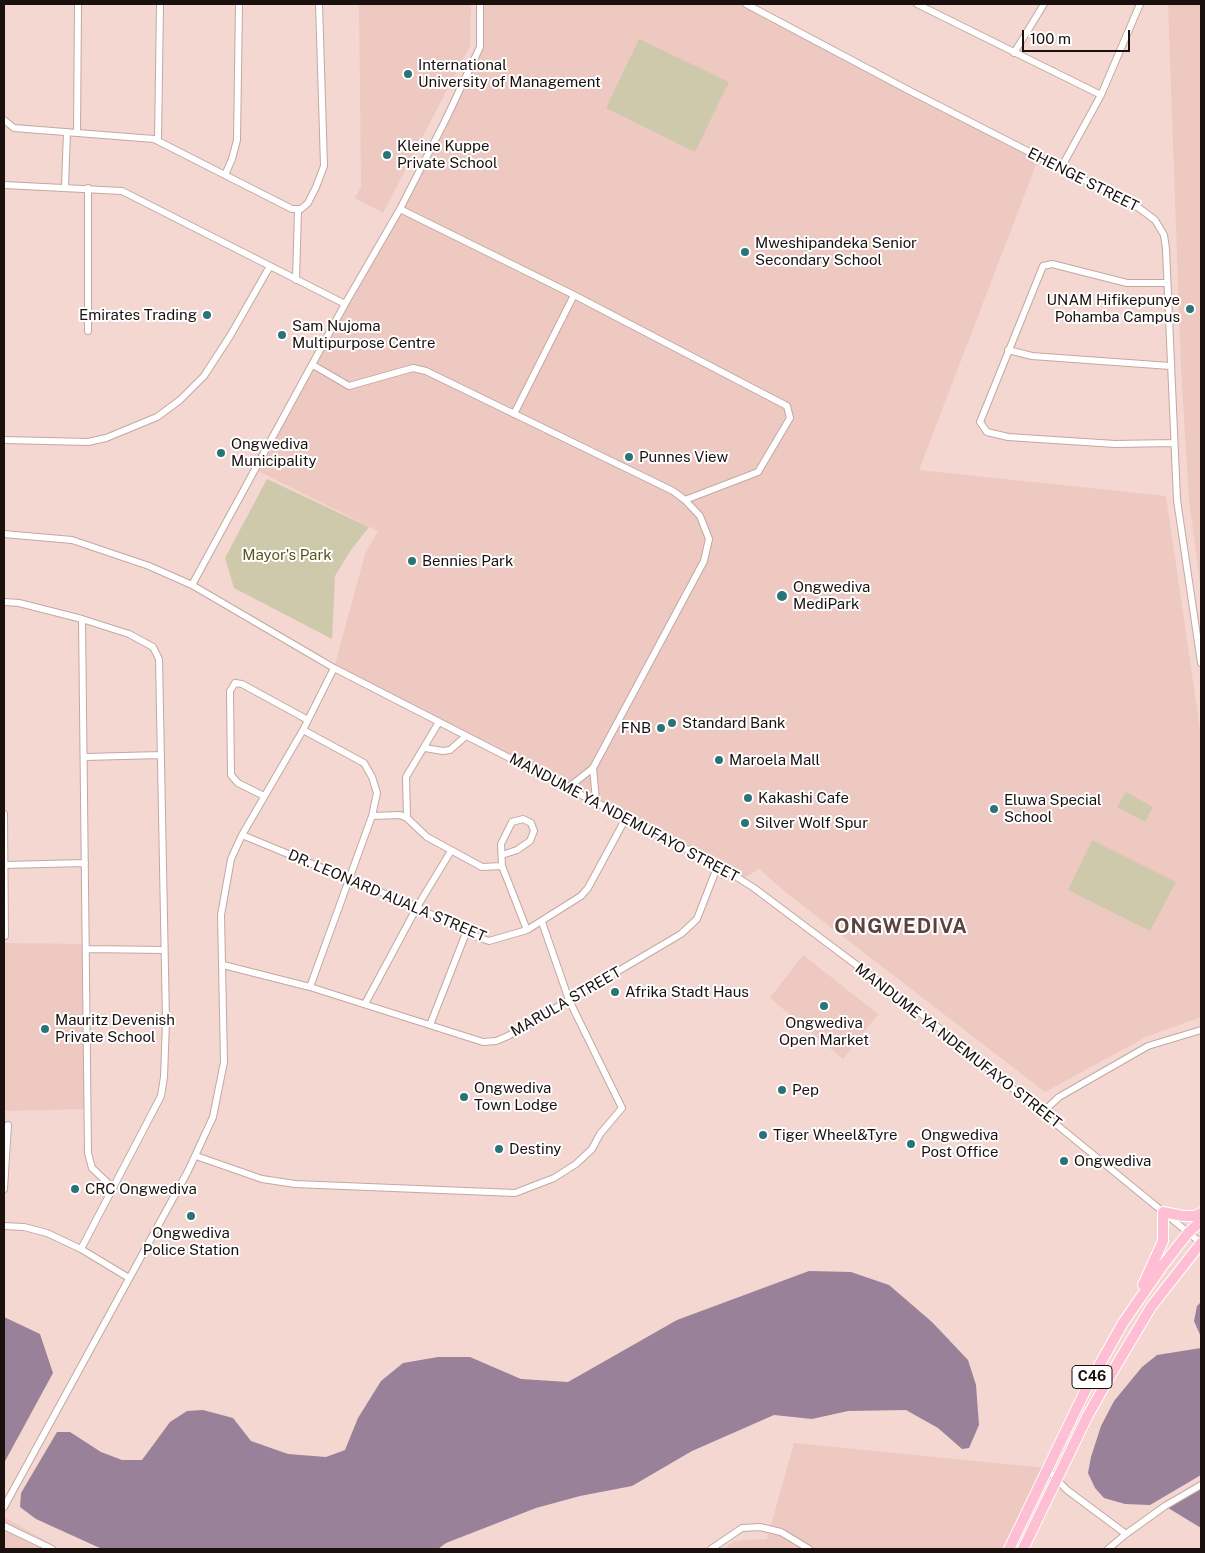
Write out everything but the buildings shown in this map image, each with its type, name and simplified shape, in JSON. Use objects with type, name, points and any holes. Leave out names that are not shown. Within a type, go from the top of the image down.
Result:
[{"type":"main road","points":[[1123,1323],[1163,1241],[1162,1212],[1183,1216],[1195,1216],[1201,1213]]},
{"type":"main road","name":"C46","points":[[1009,1549],[1046,1468],[1086,1389],[1123,1323],[1162,1265],[1188,1233],[1201,1221]]},
{"type":"main road","name":"C46","points":[[1022,1549],[1088,1415],[1151,1307],[1201,1243]]},
{"type":"street","points":[[77,133],[78,4]]},
{"type":"street","points":[[158,141],[160,4]]},
{"type":"street","points":[[225,175],[237,140],[239,4]]},
{"type":"street","points":[[4,120],[14,128],[150,138],[292,209],[298,210],[308,202],[324,166],[319,4]]},
{"type":"street","points":[[192,585],[345,304],[400,209],[480,47],[480,4]]},
{"type":"street","name":"EHENGE STREET","points":[[746,4],[1139,208],[1155,220],[1164,235],[1177,500],[1201,663]]},
{"type":"street","points":[[761,12],[765,4]]},
{"type":"street","points":[[917,4],[1101,95]]},
{"type":"street","points":[[1014,53],[1044,4]]},
{"type":"street","points":[[1061,168],[1101,95],[1140,4]]},
{"type":"street","points":[[65,187],[68,132]]},
{"type":"street","points":[[4,185],[111,189],[134,195],[345,304]]},
{"type":"street","points":[[88,188],[88,331]]},
{"type":"street","points":[[400,209],[574,295],[787,406],[790,418],[758,472],[685,500]]},
{"type":"street","points":[[296,280],[298,210]]},
{"type":"street","points":[[1167,283],[1127,283],[1052,264],[1043,266],[980,422],[987,432],[1008,437],[1096,443],[1173,443]]},
{"type":"street","points":[[4,440],[88,442],[106,438],[157,417],[180,400],[204,376],[230,336],[270,266]]},
{"type":"street","points":[[514,414],[574,295]]},
{"type":"street","points":[[1008,350],[1032,356],[1170,366]]},
{"type":"street","points":[[313,365],[349,386],[409,369],[422,369],[673,491],[685,500],[700,516],[709,539],[704,562],[593,768],[569,787]]},
{"type":"street","name":"MANDUME YA NDEMUFAYO STREET","points":[[4,534],[72,540],[149,566],[192,585],[334,668],[596,800],[718,864],[754,888],[915,1009],[1201,1243]]},
{"type":"street","points":[[4,602],[19,603],[82,619],[142,640],[153,646],[159,659],[166,1021],[164,1077],[161,1096],[81,1249]]},
{"type":"street","points":[[82,619],[88,1153],[92,1168],[112,1187]]},
{"type":"street","points":[[4,1507],[196,1156],[213,1117],[224,1062],[221,915],[232,859],[242,835],[303,730],[334,668]]},
{"type":"street","points":[[264,796],[238,783],[231,775],[230,691],[235,683],[242,684],[308,720]]},
{"type":"street","points":[[407,818],[406,777],[439,722]]},
{"type":"street","points":[[303,730],[364,763],[372,777],[377,793],[372,816],[310,987]]},
{"type":"street","points":[[425,748],[443,751],[450,750],[466,736]]},
{"type":"street","points":[[85,757],[161,755]]},
{"type":"street","points":[[593,768],[596,800]]},
{"type":"street","points":[[4,814],[5,936]]},
{"type":"street","points":[[372,816],[400,815],[407,818],[427,837],[482,867],[502,866]]},
{"type":"street","name":"DR. LEONARD AUALA STREET","points":[[242,835],[417,907],[466,932],[489,941],[527,930],[581,896],[588,888],[627,816]]},
{"type":"street","points":[[502,855],[517,850],[530,842],[534,832],[531,824],[523,819],[512,822],[501,844],[502,866],[527,930]]},
{"type":"street","points":[[366,1004],[417,907],[451,851]]},
{"type":"street","points":[[4,864],[86,863]]},
{"type":"street","name":"MARULA STREET","points":[[223,965],[310,987],[483,1042],[496,1041],[680,934],[697,919],[718,864]]},
{"type":"street","points":[[196,1156],[262,1178],[295,1184],[515,1193],[536,1186],[576,1164],[592,1149],[600,1134],[622,1108],[569,1000],[542,922]]},
{"type":"street","points":[[430,1025],[466,932]]},
{"type":"street","points":[[86,949],[164,950]]},
{"type":"street","points":[[1043,1112],[1058,1097],[1148,1046],[1201,1030]]},
{"type":"street","points":[[4,1189],[8,1125]]},
{"type":"street","points":[[4,1226],[24,1227],[47,1233],[81,1249],[129,1278]]},
{"type":"street","points":[[1046,1468],[1067,1490],[1126,1534]]},
{"type":"street","points":[[1108,1549],[1165,1506],[1201,1486]]},
{"type":"street","points":[[4,1526],[52,1549]]},
{"type":"street","points":[[711,1549],[742,1528],[760,1527],[782,1532],[809,1549]]},
{"type":"shaded area","name":"International University of Management","points":[[359,4],[471,4],[470,46],[383,213],[355,198],[361,187]]},
{"type":"shaded area","points":[[480,4],[746,4],[1039,157],[919,470],[1166,496],[1201,736],[1201,1017],[1146,1037],[1045,1092],[789,895],[759,869],[741,880],[334,668],[365,554],[378,531],[256,470],[400,209],[480,47]]},
{"type":"shaded area","name":"UNAM Hifikepunye Pohamba Campus","points":[[1168,4],[1201,4],[1201,592],[1189,499],[1181,368]]},
{"type":"shaded area","name":"Mauritz Devenish Private School","points":[[4,943],[87,944],[87,1109],[4,1111]]},
{"type":"shaded area","name":"Ongwediva Open Market","points":[[803,955],[878,1014],[843,1059],[770,998]]},
{"type":"shaded area","points":[[809,1271],[851,1272],[889,1285],[932,1322],[968,1360],[976,1385],[979,1425],[969,1448],[962,1449],[938,1428],[906,1410],[848,1411],[812,1419],[774,1415],[692,1451],[632,1486],[580,1496],[536,1508],[446,1543],[438,1549],[102,1549],[36,1519],[20,1507],[21,1493],[57,1432],[70,1432],[101,1452],[122,1460],[142,1460],[170,1422],[187,1411],[203,1410],[233,1418],[251,1441],[288,1454],[326,1457],[345,1450],[358,1418],[381,1381],[403,1363],[438,1357],[470,1357],[521,1379],[568,1382],[677,1320]]},
{"type":"shaded area","points":[[1201,1302],[1201,1337],[1194,1321],[1197,1306]]},
{"type":"shaded area","points":[[4,1317],[40,1334],[53,1373],[4,1463]]},
{"type":"shaded area","points":[[1201,1348],[1201,1475],[1150,1505],[1125,1504],[1104,1498],[1095,1488],[1088,1473],[1101,1426],[1114,1401],[1142,1367],[1157,1355]]},
{"type":"shaded area","points":[[794,1443],[1046,1468],[1009,1549],[723,1549],[734,1541],[767,1539]]},
{"type":"shaded area","points":[[1201,1485],[1201,1528],[1165,1506]]},
{"type":"shaded area","points":[[4,1517],[60,1549],[4,1549]]},
{"type":"green space","points":[[639,39],[729,82],[695,152],[606,108]]},
{"type":"green space","name":"Mayor's Park","points":[[267,479],[369,527],[351,550],[335,576],[332,639],[234,588],[225,558]]},
{"type":"green space","points":[[1126,792],[1153,807],[1145,822],[1117,807]]},
{"type":"green space","points":[[1092,840],[1176,882],[1150,931],[1068,890]]},
{"type":"place","name":"International University of Management","points":[[408,74]]},
{"type":"place","name":"Kleine Kuppe Private School","points":[[387,155]]},
{"type":"place","name":"Mweshipandeka Senior Secondary School","points":[[745,252]]},
{"type":"place","name":"UNAM Hifikepunye Pohamba Campus","points":[[1190,309]]},
{"type":"place","name":"Emirates Trading","points":[[207,315]]},
{"type":"place","name":"Sam Nujoma Multipurpose Centre","points":[[282,335]]},
{"type":"place","name":"Ongwediva Municipality","points":[[221,453]]},
{"type":"place","name":"Punnes View","points":[[629,457]]},
{"type":"place","name":"Bennies Park","points":[[412,561]]},
{"type":"place","name":"Ongwediva MediPark","points":[[782,596]]},
{"type":"place","name":"Standard Bank","points":[[672,723]]},
{"type":"place","name":"FNB","points":[[661,728]]},
{"type":"place","name":"Maroela Mall","points":[[719,760]]},
{"type":"place","name":"Kakashi Cafe","points":[[748,798]]},
{"type":"place","name":"Eluwa Special School","points":[[994,809]]},
{"type":"place","name":"Silver Wolf Spur","points":[[745,823]]},
{"type":"place","name":"Afrika Stadt Haus","points":[[615,992]]},
{"type":"place","name":"Ongwediva Open Market","points":[[824,1006]]},
{"type":"place","name":"Mauritz Devenish Private School","points":[[45,1029]]},
{"type":"place","name":"Pep","points":[[782,1090]]},
{"type":"place","name":"Ongwediva Town Lodge","points":[[464,1097]]},
{"type":"place","name":"Tiger Wheel&Tyre","points":[[763,1135]]},
{"type":"place","name":"Ongwediva Post Office","points":[[911,1144]]},
{"type":"place","name":"Destiny","points":[[499,1149]]},
{"type":"place","name":"Ongwediva","points":[[1064,1161]]},
{"type":"place","name":"CRC Ongwediva","points":[[75,1189]]},
{"type":"place","name":"Ongwediva Police Station","points":[[191,1216]]},
{"type":"district","name":"ONGWEDIVA","points":[[901,927]]}]
